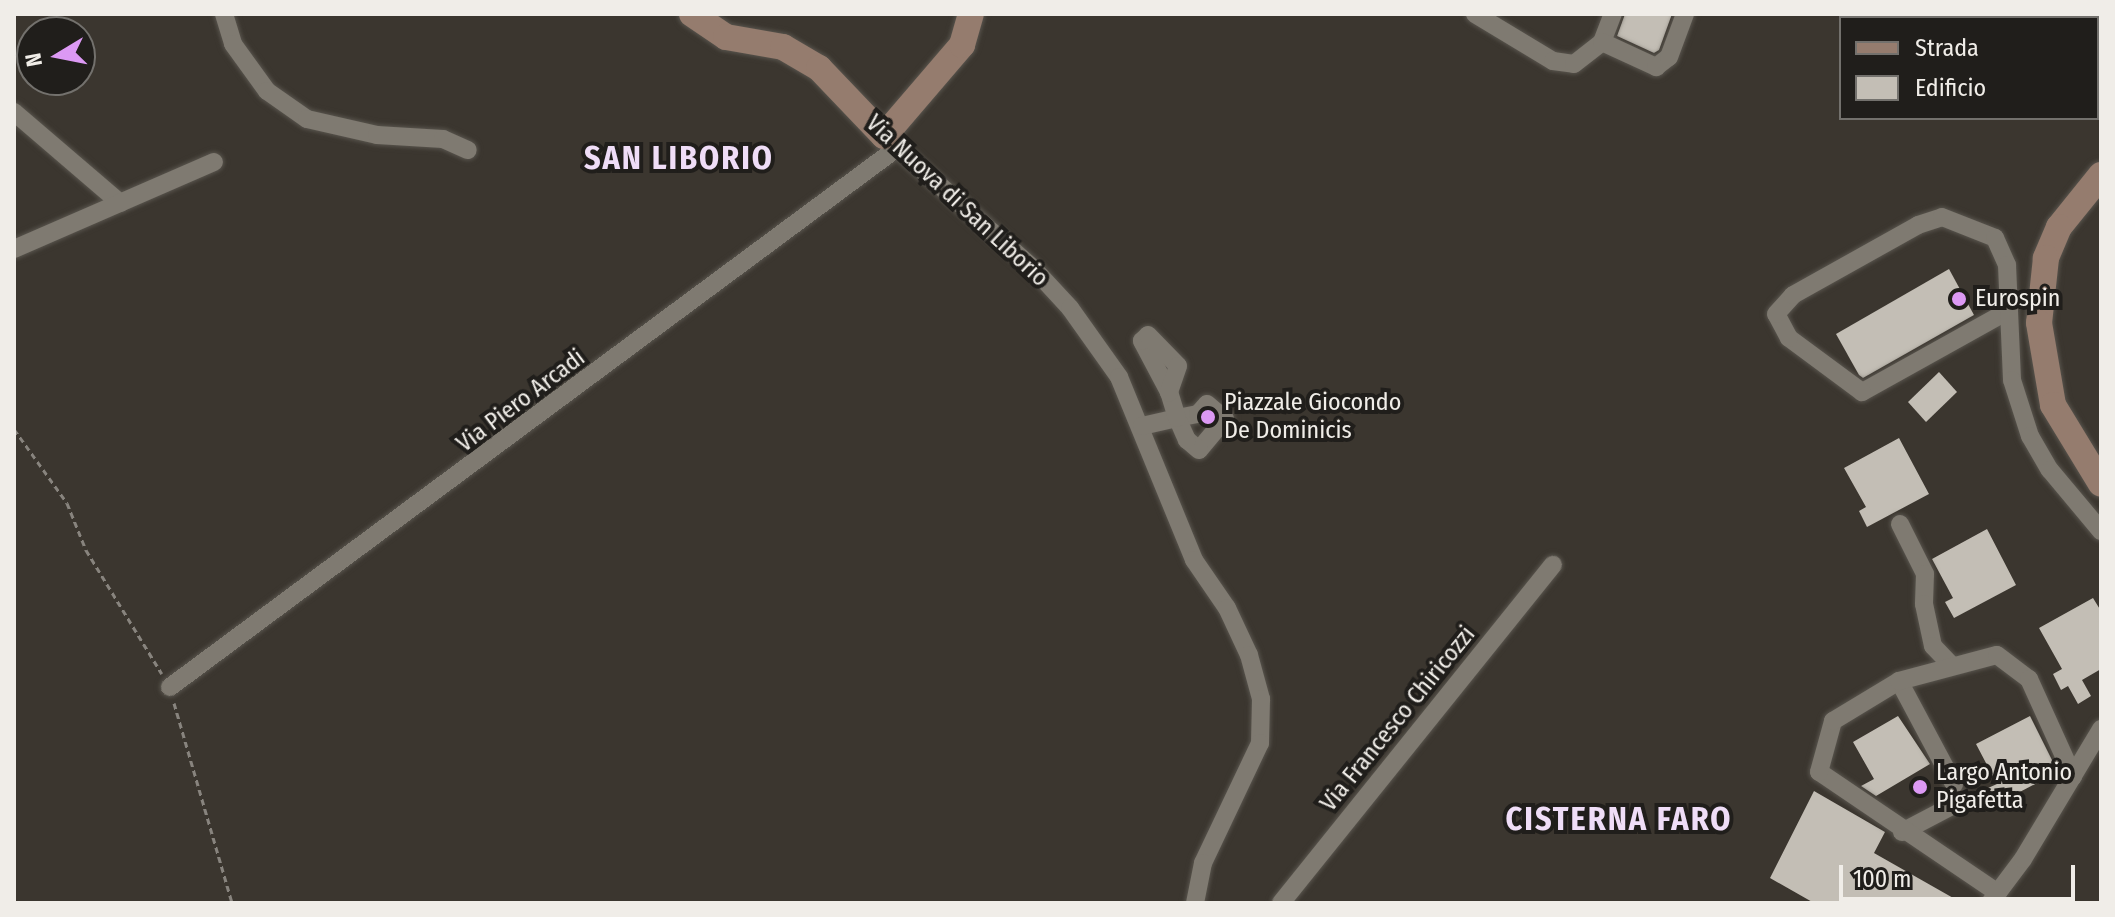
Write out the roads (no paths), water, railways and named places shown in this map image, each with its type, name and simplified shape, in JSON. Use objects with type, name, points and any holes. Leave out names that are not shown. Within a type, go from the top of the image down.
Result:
[{"type":"street","points":[[224,14],[233,44],[267,91],[307,119],[377,135],[443,139],[468,150]]},
{"type":"street","name":"Via Nuova di San Liborio","points":[[692,14],[726,37],[783,47],[819,68],[890,142],[976,214],[1070,308],[1119,377],[1142,426],[1194,560],[1227,608],[1249,655],[1261,699],[1260,743],[1203,863],[1195,903]]},
{"type":"street","points":[[890,142],[954,56],[971,14]]},
{"type":"street","points":[[1475,14],[1553,61],[1574,64],[1602,42],[1613,14]]},
{"type":"street","points":[[1602,42],[1656,67],[1669,57],[1685,14]]},
{"type":"street","points":[[14,112],[120,203]]},
{"type":"street","name":"Via Piero Arcadi","points":[[170,687],[890,142]]},
{"type":"street","points":[[14,249],[214,162]]},
{"type":"street","points":[[2101,175],[2059,227],[2046,258],[2039,323],[2053,405],[2101,484]]},
{"type":"street","points":[[2006,312],[1862,392],[1789,338],[1776,314],[1793,295],[1918,225],[1942,217],[1995,238],[2007,265],[2006,312],[2012,380],[2030,436],[2050,470],[2101,531]]},
{"type":"street","points":[[1142,426],[1177,418],[1169,392]]},
{"type":"street","points":[[1900,524],[1925,574],[1924,604],[1933,646],[1952,666]]},
{"type":"street","name":"Via Francesco Chiricozzi","points":[[1281,903],[1553,565]]},
{"type":"street","points":[[2073,776],[2029,679],[1997,655],[1899,681],[1833,721],[1819,772],[1994,898],[2073,776],[2101,729]]},
{"type":"street","points":[[1899,681],[1958,792],[1902,832]]},
{"type":"place","name":"Eurospin","points":[[1959,299]]},
{"type":"place","name":"Piazzale Giocondo De Dominicis","points":[[1208,417]]},
{"type":"place","name":"Largo Antonio Pigafetta","points":[[1920,787]]},
{"type":"district","name":"SAN LIBORIO","points":[[679,158]]},
{"type":"district","name":"CISTERNA FARO","points":[[1619,819]]}]
